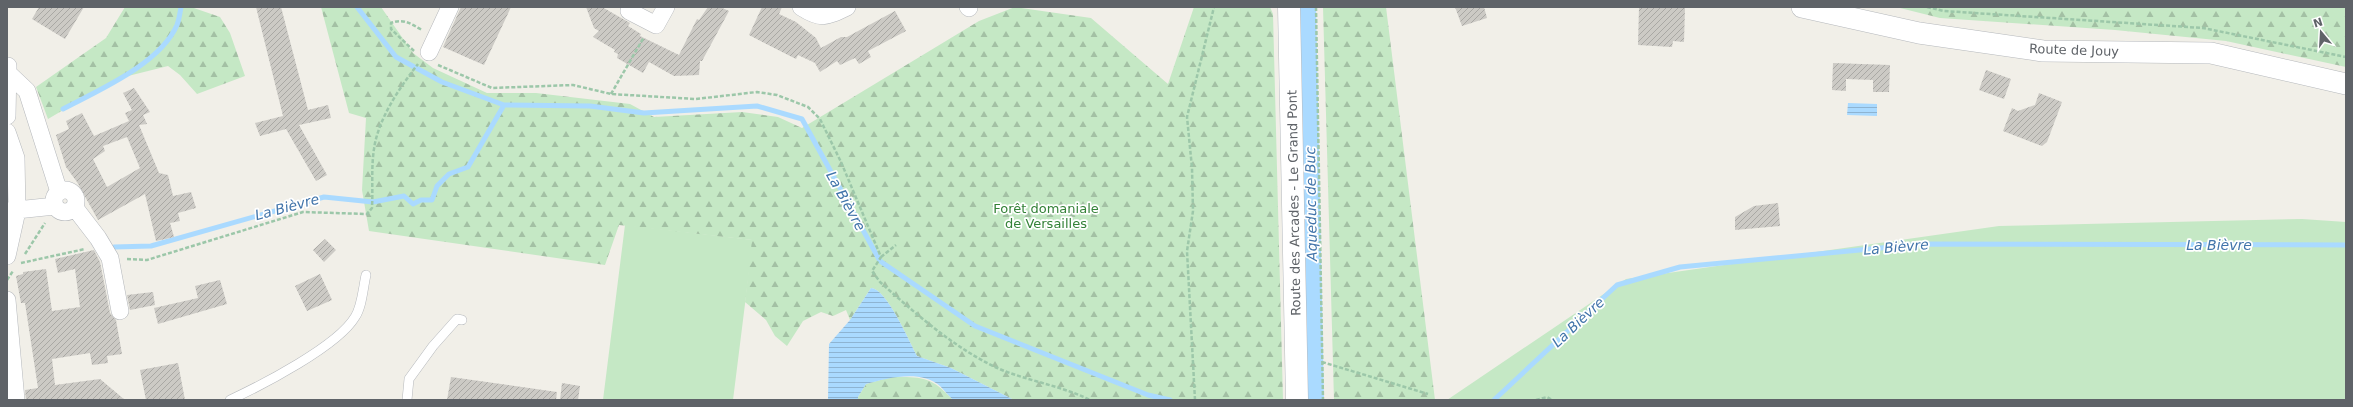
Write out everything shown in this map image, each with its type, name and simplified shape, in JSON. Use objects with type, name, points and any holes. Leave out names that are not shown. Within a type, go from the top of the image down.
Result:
[{"type":"main road","name":"Route des Arcades - Le Grand Pont","points":[[1289,7],[1297,400]]},
{"type":"street","points":[[428,54],[450,7]]},
{"type":"street","points":[[629,11],[656,25],[666,7]]},
{"type":"street","points":[[801,7],[813,14],[826,17],[847,7]]},
{"type":"street","name":"Route de Jouy","points":[[1802,7],[1919,34],[2043,51],[2211,53],[2346,84]]},
{"type":"street","points":[[7,116],[8,68]]},
{"type":"street","points":[[8,68],[26,91],[57,202]]},
{"type":"street","points":[[7,132],[16,158],[7,256]]},
{"type":"street","points":[[12,211],[57,202],[64,190],[72,192],[76,198],[75,208],[106,252],[120,311]]},
{"type":"street","points":[[7,300],[16,400]]},
{"type":"lane","points":[[230,400],[264,384],[332,341],[356,317],[366,275]]},
{"type":"lane","points":[[407,400],[409,379],[433,346],[457,319],[462,320]]},
{"type":"path","points":[[1195,400],[1188,251],[1193,211],[1192,168],[1187,117],[1214,7]]},
{"type":"path","points":[[1316,7],[1323,400]]},
{"type":"path","points":[[1927,7],[1944,11],[2203,28],[2346,57]]},
{"type":"path","points":[[428,54],[408,22],[399,20],[391,23],[391,29],[428,54],[492,88],[573,85],[611,94],[696,99],[757,92],[777,95],[808,107],[820,119],[838,155],[881,257]]},
{"type":"path","points":[[611,94],[643,38],[656,25]]},
{"type":"path","points":[[57,202],[19,263],[106,252],[147,260],[303,212],[367,214],[372,208],[374,148],[380,126],[411,73],[428,54]]},
{"type":"path","points":[[896,245],[881,257],[872,271],[880,282],[949,340],[995,366],[1024,379],[1078,394],[1090,400]]},
{"type":"path","points":[[1322,362],[1428,394]]},
{"type":"path","points":[[1536,400],[1547,397],[1552,400]]},
{"type":"green space","points":[[125,7],[191,7],[220,17],[230,33],[245,76],[197,94],[180,75],[168,66],[116,79],[48,119],[36,87],[106,38]]},
{"type":"green space","name":"Forêt domaniale de Versailles","points":[[321,7],[381,7],[413,53],[433,68],[487,93],[536,93],[630,104],[654,117],[742,112],[778,117],[802,128],[979,21],[1015,7],[1091,18],[1168,84],[1194,7],[1270,7],[1273,14],[1283,400],[1014,400],[951,368],[917,356],[897,317],[884,297],[871,288],[850,320],[846,310],[833,316],[821,312],[803,321],[787,346],[775,336],[766,320],[745,302],[752,240],[619,225],[605,265],[369,231],[362,190],[366,118],[349,113]]},
{"type":"green space","points":[[1323,7],[1386,7],[1435,400],[1334,400]]},
{"type":"green space","points":[[1896,7],[2346,7],[2346,67],[2226,41],[2115,30],[1940,18]]},
{"type":"green space","points":[[2302,219],[2346,222],[2346,400],[1447,400],[1626,279],[1999,226]]},
{"type":"green space","points":[[625,225],[753,240],[733,400],[603,400]]},
{"type":"green space","points":[[891,377],[911,377],[932,382],[953,400],[858,400],[858,397],[866,384]]},
{"type":"water","points":[[1848,103],[1877,104],[1877,116],[1847,115]]},
{"type":"water","points":[[871,288],[884,297],[897,317],[917,356],[951,368],[1014,400],[953,400],[940,386],[932,381],[914,376],[904,376],[866,384],[858,397],[858,400],[828,400],[829,344],[850,320]]},
{"type":"building","points":[[39,7],[84,7],[65,39],[32,19]]},
{"type":"building","points":[[256,7],[281,7],[308,110],[328,105],[331,118],[299,125],[327,175],[316,181],[286,129],[260,136],[255,123],[283,116]]},
{"type":"building","points":[[461,7],[511,7],[484,65],[443,47]]},
{"type":"building","points":[[586,7],[602,7],[630,23],[628,26],[641,34],[640,36],[679,55],[697,19],[699,20],[708,7],[720,7],[729,11],[702,61],[700,61],[699,75],[674,76],[649,62],[643,73],[617,58],[618,54],[614,52],[615,50],[593,37],[599,31],[594,28]]},
{"type":"building","points":[[762,7],[782,7],[779,14],[796,22],[816,38],[821,48],[841,37],[847,37],[895,11],[906,31],[868,51],[871,57],[859,64],[855,58],[840,65],[837,61],[820,72],[815,63],[798,55],[796,59],[749,35]]},
{"type":"building","points":[[1455,7],[1484,7],[1487,18],[1462,26]]},
{"type":"building","points":[[1639,7],[1685,8],[1684,42],[1673,41],[1672,47],[1638,45]]},
{"type":"building","points":[[1833,63],[1890,65],[1889,92],[1873,92],[1873,80],[1846,79],[1846,91],[1832,90]]},
{"type":"building","points":[[1986,70],[2011,79],[2004,99],[1979,90]]},
{"type":"building","points":[[134,88],[150,112],[143,115],[147,124],[139,125],[159,173],[168,175],[173,196],[191,192],[196,208],[178,213],[180,221],[170,223],[174,237],[156,241],[145,194],[98,220],[77,182],[66,167],[56,135],[69,129],[66,121],[82,113],[94,136],[129,121],[125,113],[132,110],[123,93]],"holes":[[[127,137],[140,168],[107,187],[93,159],[105,151],[103,146]]]},
{"type":"building","points":[[2039,93],[2062,102],[2047,142],[2042,146],[2003,131],[2012,108],[2018,111],[2035,105]]},
{"type":"building","points":[[1778,203],[1780,226],[1735,230],[1735,217],[1754,206]]},
{"type":"building","points":[[325,239],[336,250],[324,262],[313,250]]},
{"type":"building","points":[[94,250],[100,262],[110,313],[116,320],[122,354],[107,356],[108,363],[92,365],[90,353],[52,359],[55,385],[100,379],[125,400],[26,400],[25,390],[38,388],[25,303],[21,303],[16,276],[23,274],[23,272],[46,269],[52,311],[80,307],[75,269],[58,273],[55,259]]},
{"type":"building","points":[[320,274],[332,300],[307,311],[295,286]]},
{"type":"building","points":[[220,280],[227,304],[158,324],[154,308],[198,298],[195,286]]},
{"type":"building","points":[[153,292],[155,305],[130,310],[127,295]]},
{"type":"building","points":[[178,363],[185,400],[146,400],[140,370]]},
{"type":"building","points":[[451,377],[557,392],[556,400],[447,400]]},
{"type":"building","points":[[562,383],[580,386],[578,400],[560,400]]},
{"type":"waterway","name":"La Bièvre","points":[[63,109],[127,74],[143,64],[157,52],[169,39],[177,25],[181,7]]},
{"type":"waterway","name":"La Bièvre","points":[[357,7],[396,57],[442,82],[504,105]]},
{"type":"waterway","name":"Aqueduc de Buc","points":[[1307,7],[1315,400]]},
{"type":"waterway","name":"La Bièvre","points":[[114,247],[151,246],[324,197],[373,202],[404,196],[413,204],[421,200],[432,200],[437,186],[449,174],[468,167],[504,105],[590,106],[644,113],[757,106],[802,119],[880,261],[975,326],[1148,395],[1170,400]]},
{"type":"waterway","name":"La Bièvre","points":[[1494,400],[1617,285],[1680,267],[1923,244],[2346,245]]}]
